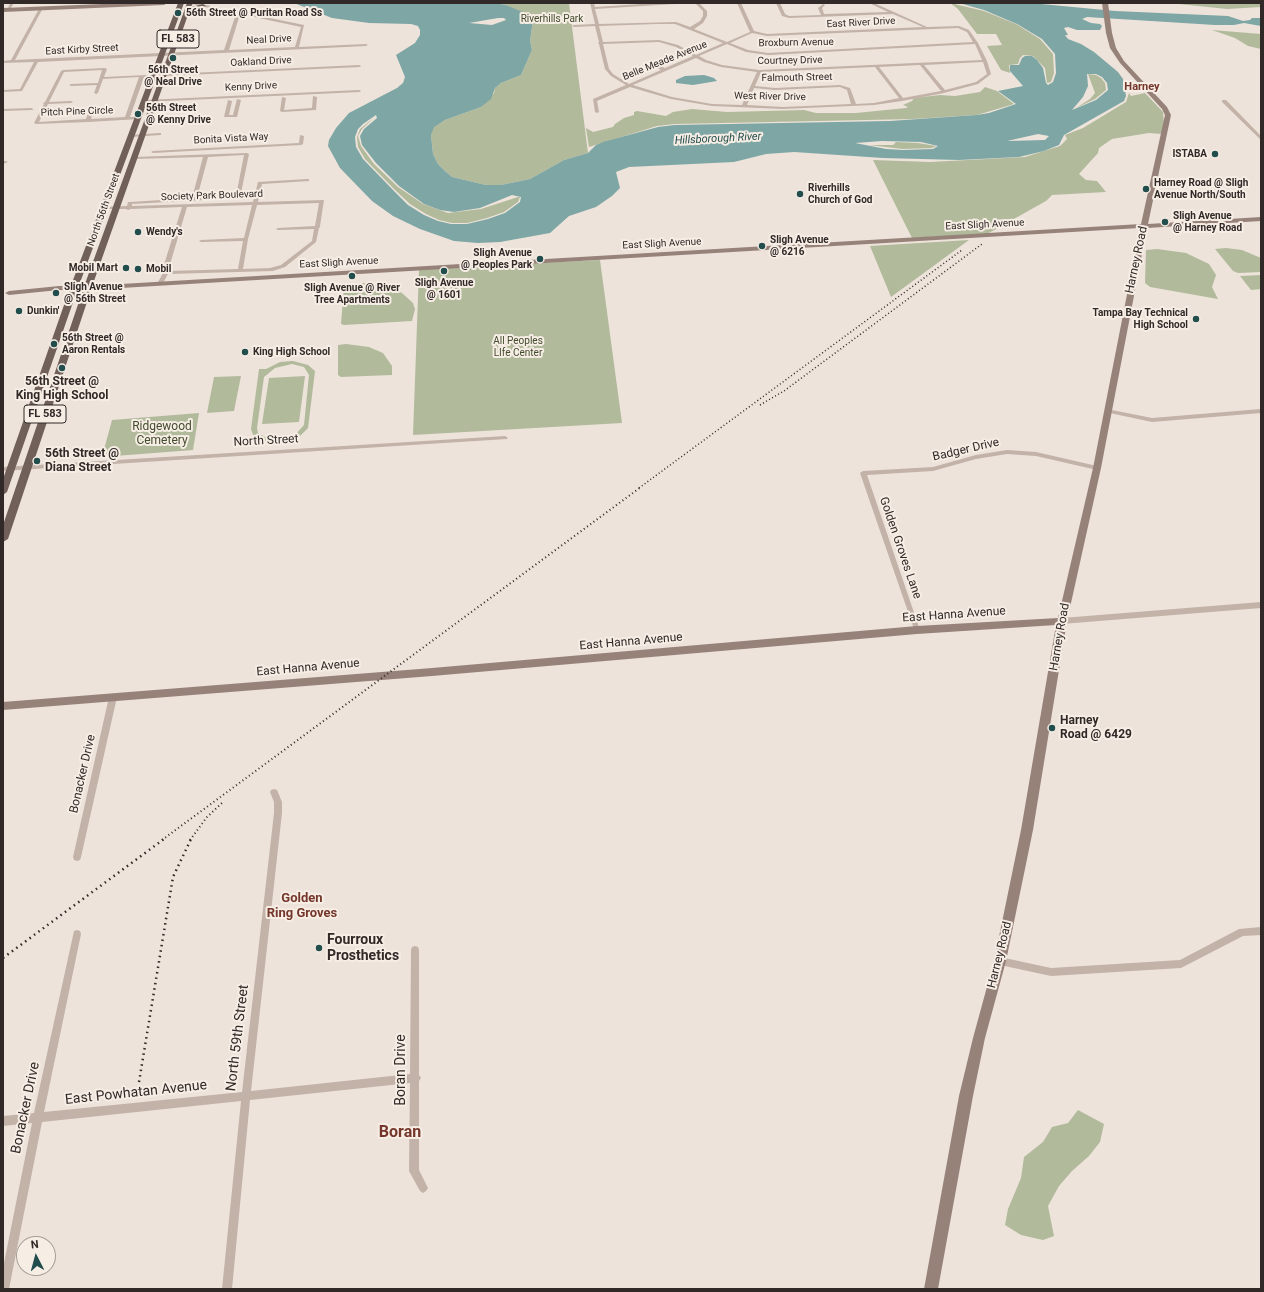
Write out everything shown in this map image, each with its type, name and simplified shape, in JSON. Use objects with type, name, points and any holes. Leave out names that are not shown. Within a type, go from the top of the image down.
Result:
[{"type":"main road","name":"North 56th Street","points":[[3,492],[7,468],[43,378],[74,288],[155,76],[170,32],[183,3]]},
{"type":"main road","name":"North 56th Street","points":[[3,539],[115,209],[143,136],[190,3]]},
{"type":"main road","points":[[188,11],[195,7],[203,6]]},
{"type":"main road","points":[[170,32],[180,32]]},
{"type":"main road","points":[[43,378],[57,378]]},
{"type":"street","points":[[5,10],[12,3]]},
{"type":"street","points":[[5,10],[47,6],[164,3]]},
{"type":"street","points":[[183,3],[190,3],[302,26],[297,48]]},
{"type":"street","points":[[592,5],[675,3]]},
{"type":"street","points":[[692,28],[702,22],[705,16],[705,11],[697,3]]},
{"type":"street","points":[[738,3],[752,32]]},
{"type":"street","points":[[778,3],[783,14],[787,17],[894,13]]},
{"type":"street","points":[[871,3],[927,28]]},
{"type":"street","name":"West River Drive","points":[[592,5],[607,69],[612,75],[629,85],[671,98],[712,105],[809,107],[854,105],[902,100],[944,92],[977,83],[989,74],[985,61]]},
{"type":"street","points":[[823,5],[820,8],[823,16]]},
{"type":"street","name":"Harney Road","points":[[931,1289],[966,1096],[979,1038],[1000,962],[1027,830],[1062,621],[1096,468],[1144,226],[1168,115],[1165,108],[1119,57],[1113,48],[1106,5]]},
{"type":"street","points":[[12,62],[47,6]]},
{"type":"street","points":[[226,52],[238,14]]},
{"type":"street","name":"Broxburn Avenue","points":[[574,26],[665,22],[676,23],[692,28],[728,45],[747,51],[768,54],[976,43]]},
{"type":"street","name":"East River Drive","points":[[752,32],[776,35],[959,27],[968,30],[985,61]]},
{"type":"street","name":"Belle Meade Avenue","points":[[597,112],[595,100],[728,45],[752,32]]},
{"type":"street","name":"Courtney Drive","points":[[600,44],[659,41],[677,46],[698,57],[721,66],[759,71],[985,61]]},
{"type":"street","name":"Neal Drive","points":[[172,55],[366,45]]},
{"type":"street","name":"East Kirby Street","points":[[3,62],[172,55]]},
{"type":"street","points":[[3,91],[21,90],[36,61]]},
{"type":"street","points":[[650,63],[665,70]]},
{"type":"street","points":[[921,64],[944,92]]},
{"type":"street","name":"Oakland Drive","points":[[155,76],[359,66]]},
{"type":"street","points":[[876,66],[902,100]]},
{"type":"street","name":"Pitch Pine Circle","points":[[101,78],[106,69],[63,71],[36,123],[138,118]]},
{"type":"street","points":[[744,106],[759,71]]},
{"type":"street","points":[[128,118],[142,76]]},
{"type":"street","points":[[96,93],[101,78],[155,76]]},
{"type":"street","points":[[71,86],[99,84]]},
{"type":"street","name":"Falmouth Street","points":[[752,87],[775,89],[840,86],[849,89],[854,105]]},
{"type":"street","name":"Kenny Drive","points":[[154,103],[359,91]]},
{"type":"street","points":[[144,103],[230,101],[352,95]]},
{"type":"street","points":[[284,98],[282,111],[314,109],[315,97]]},
{"type":"street","points":[[230,101],[226,116],[235,116],[239,100]]},
{"type":"street","points":[[1224,101],[1261,139]]},
{"type":"street","points":[[45,104],[71,102]]},
{"type":"street","points":[[88,120],[92,108]]},
{"type":"street","points":[[3,110],[31,109]]},
{"type":"street","points":[[131,136],[159,134]]},
{"type":"street","name":"Bonita Vista Way","points":[[153,152],[301,144],[302,136]]},
{"type":"street","points":[[128,209],[130,203],[238,197],[247,154],[134,158]]},
{"type":"street","points":[[194,199],[206,155]]},
{"type":"street","points":[[240,270],[260,183],[307,180]]},
{"type":"street","name":"Society Park Boulevard","points":[[104,208],[128,209],[322,201],[318,227]]},
{"type":"street","points":[[160,284],[166,273],[165,271],[185,206]]},
{"type":"street","name":"East Sligh Avenue","points":[[6,293],[1261,219]]},
{"type":"street","points":[[166,273],[272,270],[283,266],[314,242],[318,227],[278,229]]},
{"type":"street","points":[[201,241],[246,239]]},
{"type":"street","points":[[1107,411],[1152,420],[1261,411]]},
{"type":"street","name":"North Street","points":[[7,468],[505,438]]},
{"type":"street","name":"Badger Drive","points":[[863,473],[932,469],[976,457],[1007,452],[1036,454],[1096,468]]},
{"type":"street","name":"Golden Groves Lane","points":[[863,473],[917,630]]},
{"type":"street","name":"East Hanna Avenue","points":[[3,706],[917,630],[1062,621],[1261,605]]},
{"type":"street","name":"Bonacker Drive","points":[[76,857],[113,697]]},
{"type":"street","name":"North 59th Street","points":[[227,1289],[246,1096],[278,813],[278,802],[274,792]]},
{"type":"street","points":[[1000,962],[1051,972],[1181,964],[1242,932],[1261,931]]},
{"type":"street","name":"Bonacker Drive","points":[[4,1289],[77,934]]},
{"type":"street","name":"Boran Drive","points":[[415,950],[416,1078],[414,1171],[423,1188]]},
{"type":"street","name":"East Powhatan Avenue","points":[[3,1121],[416,1078]]},
{"type":"green space","name":"Riverhills Park","points":[[496,3],[569,3],[588,153],[564,160],[530,179],[501,185],[486,185],[452,177],[445,171],[438,164],[433,154],[431,135],[433,127],[445,120],[481,107],[494,93],[495,88],[501,83],[521,75],[532,50],[530,41],[533,20],[506,5]]},
{"type":"green space","points":[[950,3],[984,11],[1016,24],[1040,39],[1053,54],[1054,73],[1051,82],[1047,83],[1045,68],[1033,56],[1023,55],[1018,64],[1009,65],[1010,73],[1001,70],[987,46],[1002,45],[996,34],[977,34],[958,9]]},
{"type":"green space","points":[[1169,3],[1261,3],[1261,7],[1227,9]]},
{"type":"green space","points":[[1212,30],[1261,34],[1261,49],[1248,46],[1235,38]]},
{"type":"green space","points":[[1088,74],[1096,75],[1101,78],[1105,83],[1106,90],[1095,99],[1076,108],[1090,99],[1095,93]]},
{"type":"green space","points":[[985,87],[997,91],[1014,104],[977,115],[914,119],[675,124],[657,126],[589,147],[586,128],[593,132],[613,127],[624,118],[634,115],[634,112],[637,111],[666,116],[673,112],[692,109],[727,112],[804,110],[816,113],[856,113],[906,108],[908,107],[903,105],[912,101],[914,98],[940,95],[955,96],[980,92]]},
{"type":"green space","points":[[1129,93],[1131,96],[1145,93],[1163,112],[1164,123],[1162,134],[1149,133],[1112,139],[1099,148],[1098,153],[1079,174],[1086,180],[1097,181],[1106,192],[1052,195],[1046,201],[987,234],[912,238],[873,160],[930,162],[1025,157],[1060,146],[1067,139],[1065,135],[1083,128],[1126,102]]},
{"type":"green space","points":[[375,117],[362,129],[358,136],[361,146],[374,164],[398,187],[423,204],[448,213],[481,209],[520,197],[518,202],[504,212],[467,223],[452,223],[439,220],[426,214],[410,204],[394,189],[365,159],[358,147],[357,137],[360,129]]},
{"type":"green space","points":[[896,142],[936,146],[932,148],[903,149],[869,145],[893,145]]},
{"type":"green space","points":[[969,240],[891,297],[870,246]]},
{"type":"green space","points":[[1226,248],[1242,250],[1261,258],[1261,272],[1238,273],[1233,271],[1215,249]]},
{"type":"green space","points":[[1157,249],[1186,253],[1209,264],[1216,275],[1212,287],[1218,299],[1150,287],[1145,283],[1146,250]]},
{"type":"green space","name":"All Peoples LIfe Center","points":[[600,260],[622,423],[413,435],[419,269]]},
{"type":"green space","points":[[1261,275],[1261,289],[1251,290],[1240,276]]},
{"type":"green space","points":[[363,283],[387,286],[402,293],[413,303],[415,309],[412,321],[341,324],[344,286]]},
{"type":"green space","points":[[346,344],[369,347],[383,353],[392,366],[392,375],[341,377],[338,375],[338,345]]},
{"type":"green space","points":[[293,361],[308,365],[315,371],[308,428],[300,436],[288,442],[273,443],[261,441],[253,435],[251,429],[259,369],[266,369],[280,362]],"holes":[[[292,364],[304,367],[309,375],[304,425],[296,434],[286,438],[275,439],[265,437],[258,433],[257,428],[264,377],[275,368]]]},
{"type":"green space","points":[[241,376],[234,411],[207,413],[214,377]]},
{"type":"green space","points":[[305,376],[299,422],[262,424],[269,378]]},
{"type":"green space","name":"Ridgewood Cemetery","points":[[199,413],[193,450],[102,457],[112,420]]},
{"type":"green space","points":[[1078,1110],[1104,1124],[1100,1142],[1089,1156],[1072,1171],[1059,1186],[1048,1206],[1054,1236],[1043,1240],[1021,1235],[1005,1225],[1008,1209],[1021,1178],[1024,1157],[1043,1142],[1052,1127],[1068,1123]]},
{"type":"water","name":"Hillsborough River","points":[[294,3],[495,3],[506,5],[527,14],[533,20],[530,41],[532,50],[521,75],[501,83],[495,88],[491,99],[481,107],[445,120],[434,127],[431,135],[433,154],[438,164],[445,171],[452,177],[486,185],[501,185],[530,179],[564,160],[588,153],[596,145],[603,142],[658,127],[675,125],[890,121],[989,113],[1016,104],[998,91],[1023,86],[1010,71],[1010,65],[1019,65],[1022,58],[1025,56],[1032,56],[1037,60],[1043,68],[1046,83],[1048,85],[1053,82],[1056,73],[1055,54],[1042,39],[1017,24],[984,10],[959,3],[1031,3],[1115,11],[1228,16],[1243,21],[1250,20],[1252,18],[1261,18],[1261,26],[1244,23],[1234,25],[1215,25],[1087,17],[1082,19],[1091,23],[1100,24],[1102,26],[1100,30],[1077,30],[1068,27],[1064,28],[1068,35],[1065,35],[1068,39],[1081,44],[1094,52],[1118,72],[1123,79],[1126,96],[1124,101],[1064,135],[1059,145],[1044,151],[1019,157],[959,160],[883,158],[794,152],[766,154],[734,162],[629,167],[616,172],[620,188],[612,196],[596,207],[569,216],[550,233],[500,242],[478,243],[454,241],[420,229],[393,216],[372,201],[340,168],[328,146],[329,140],[336,128],[349,113],[397,88],[403,83],[405,77],[396,55],[415,43],[420,35],[420,30],[418,26],[411,24],[369,23],[332,18]],"holes":[[[498,18],[504,18],[506,20],[492,25],[469,23]],[[1087,74],[1096,74],[1102,77],[1107,83],[1108,90],[1096,100],[1072,110],[1083,97],[1088,86]],[[376,115],[377,118],[364,129],[360,136],[362,145],[376,163],[399,186],[424,204],[440,210],[454,212],[480,208],[512,195],[521,197],[520,202],[505,213],[467,224],[451,224],[438,221],[424,215],[408,205],[363,159],[356,147],[355,137],[358,129]],[[1038,134],[1049,136],[1045,140],[1007,141]],[[882,141],[921,142],[938,146],[933,149],[886,149],[855,143]]]},
{"type":"water","points":[[704,75],[714,78],[717,81],[693,85],[676,83],[676,80],[685,76]]},
{"type":"railway","points":[[760,405],[784,391],[982,244]]},
{"type":"railway","points":[[639,488],[962,250]]},
{"type":"railway","points":[[162,840],[641,487]]},
{"type":"railway","points":[[190,840],[207,817],[223,802]]},
{"type":"railway","points":[[3,958],[164,839]]},
{"type":"railway","points":[[139,1082],[173,877],[191,839]]},
{"type":"place","name":"56th Street @ Puritan Road Ss","points":[[178,13]]},
{"type":"place","name":"56th Street @ Neal Drive","points":[[173,58]]},
{"type":"place","name":"56th Street @ Kenny Drive","points":[[138,114]]},
{"type":"place","name":"ISTABA","points":[[1215,154]]},
{"type":"place","name":"Harney Road @ Sligh Avenue North/South","points":[[1146,189]]},
{"type":"place","name":"Riverhills Church of God","points":[[800,194]]},
{"type":"place","name":"Sligh Avenue @ Harney Road","points":[[1165,222]]},
{"type":"place","name":"Wendy's","points":[[138,232]]},
{"type":"place","name":"Sligh Avenue @ 6216","points":[[762,246]]},
{"type":"place","name":"Sligh Avenue @ Peoples Park","points":[[540,259]]},
{"type":"place","name":"Mobil Mart","points":[[126,268]]},
{"type":"place","name":"Mobil","points":[[138,269]]},
{"type":"place","name":"Sligh Avenue @ 1601","points":[[444,271]]},
{"type":"place","name":"Sligh Avenue @ River Tree Apartments","points":[[352,276]]},
{"type":"place","name":"Sligh Avenue @ 56th Street","points":[[56,293]]},
{"type":"place","name":"Dunkin'","points":[[19,311]]},
{"type":"place","name":"Tampa Bay Technical High School","points":[[1196,319]]},
{"type":"place","name":"56th Street @ Aaron Rentals","points":[[54,344]]},
{"type":"place","name":"King High School","points":[[245,352]]},
{"type":"place","name":"56th Street @ King High School","points":[[62,368]]},
{"type":"place","name":"56th Street @ Diana Street","points":[[37,461]]},
{"type":"place","name":"Harney Road @ 6429","points":[[1052,728]]},
{"type":"place","name":"Fourroux Prosthetics","points":[[319,948]]},
{"type":"district","name":"Harney","points":[[1142,87]]},
{"type":"district","name":"Golden Ring Groves","points":[[302,906]]},
{"type":"district","name":"Boran","points":[[400,1133]]}]
